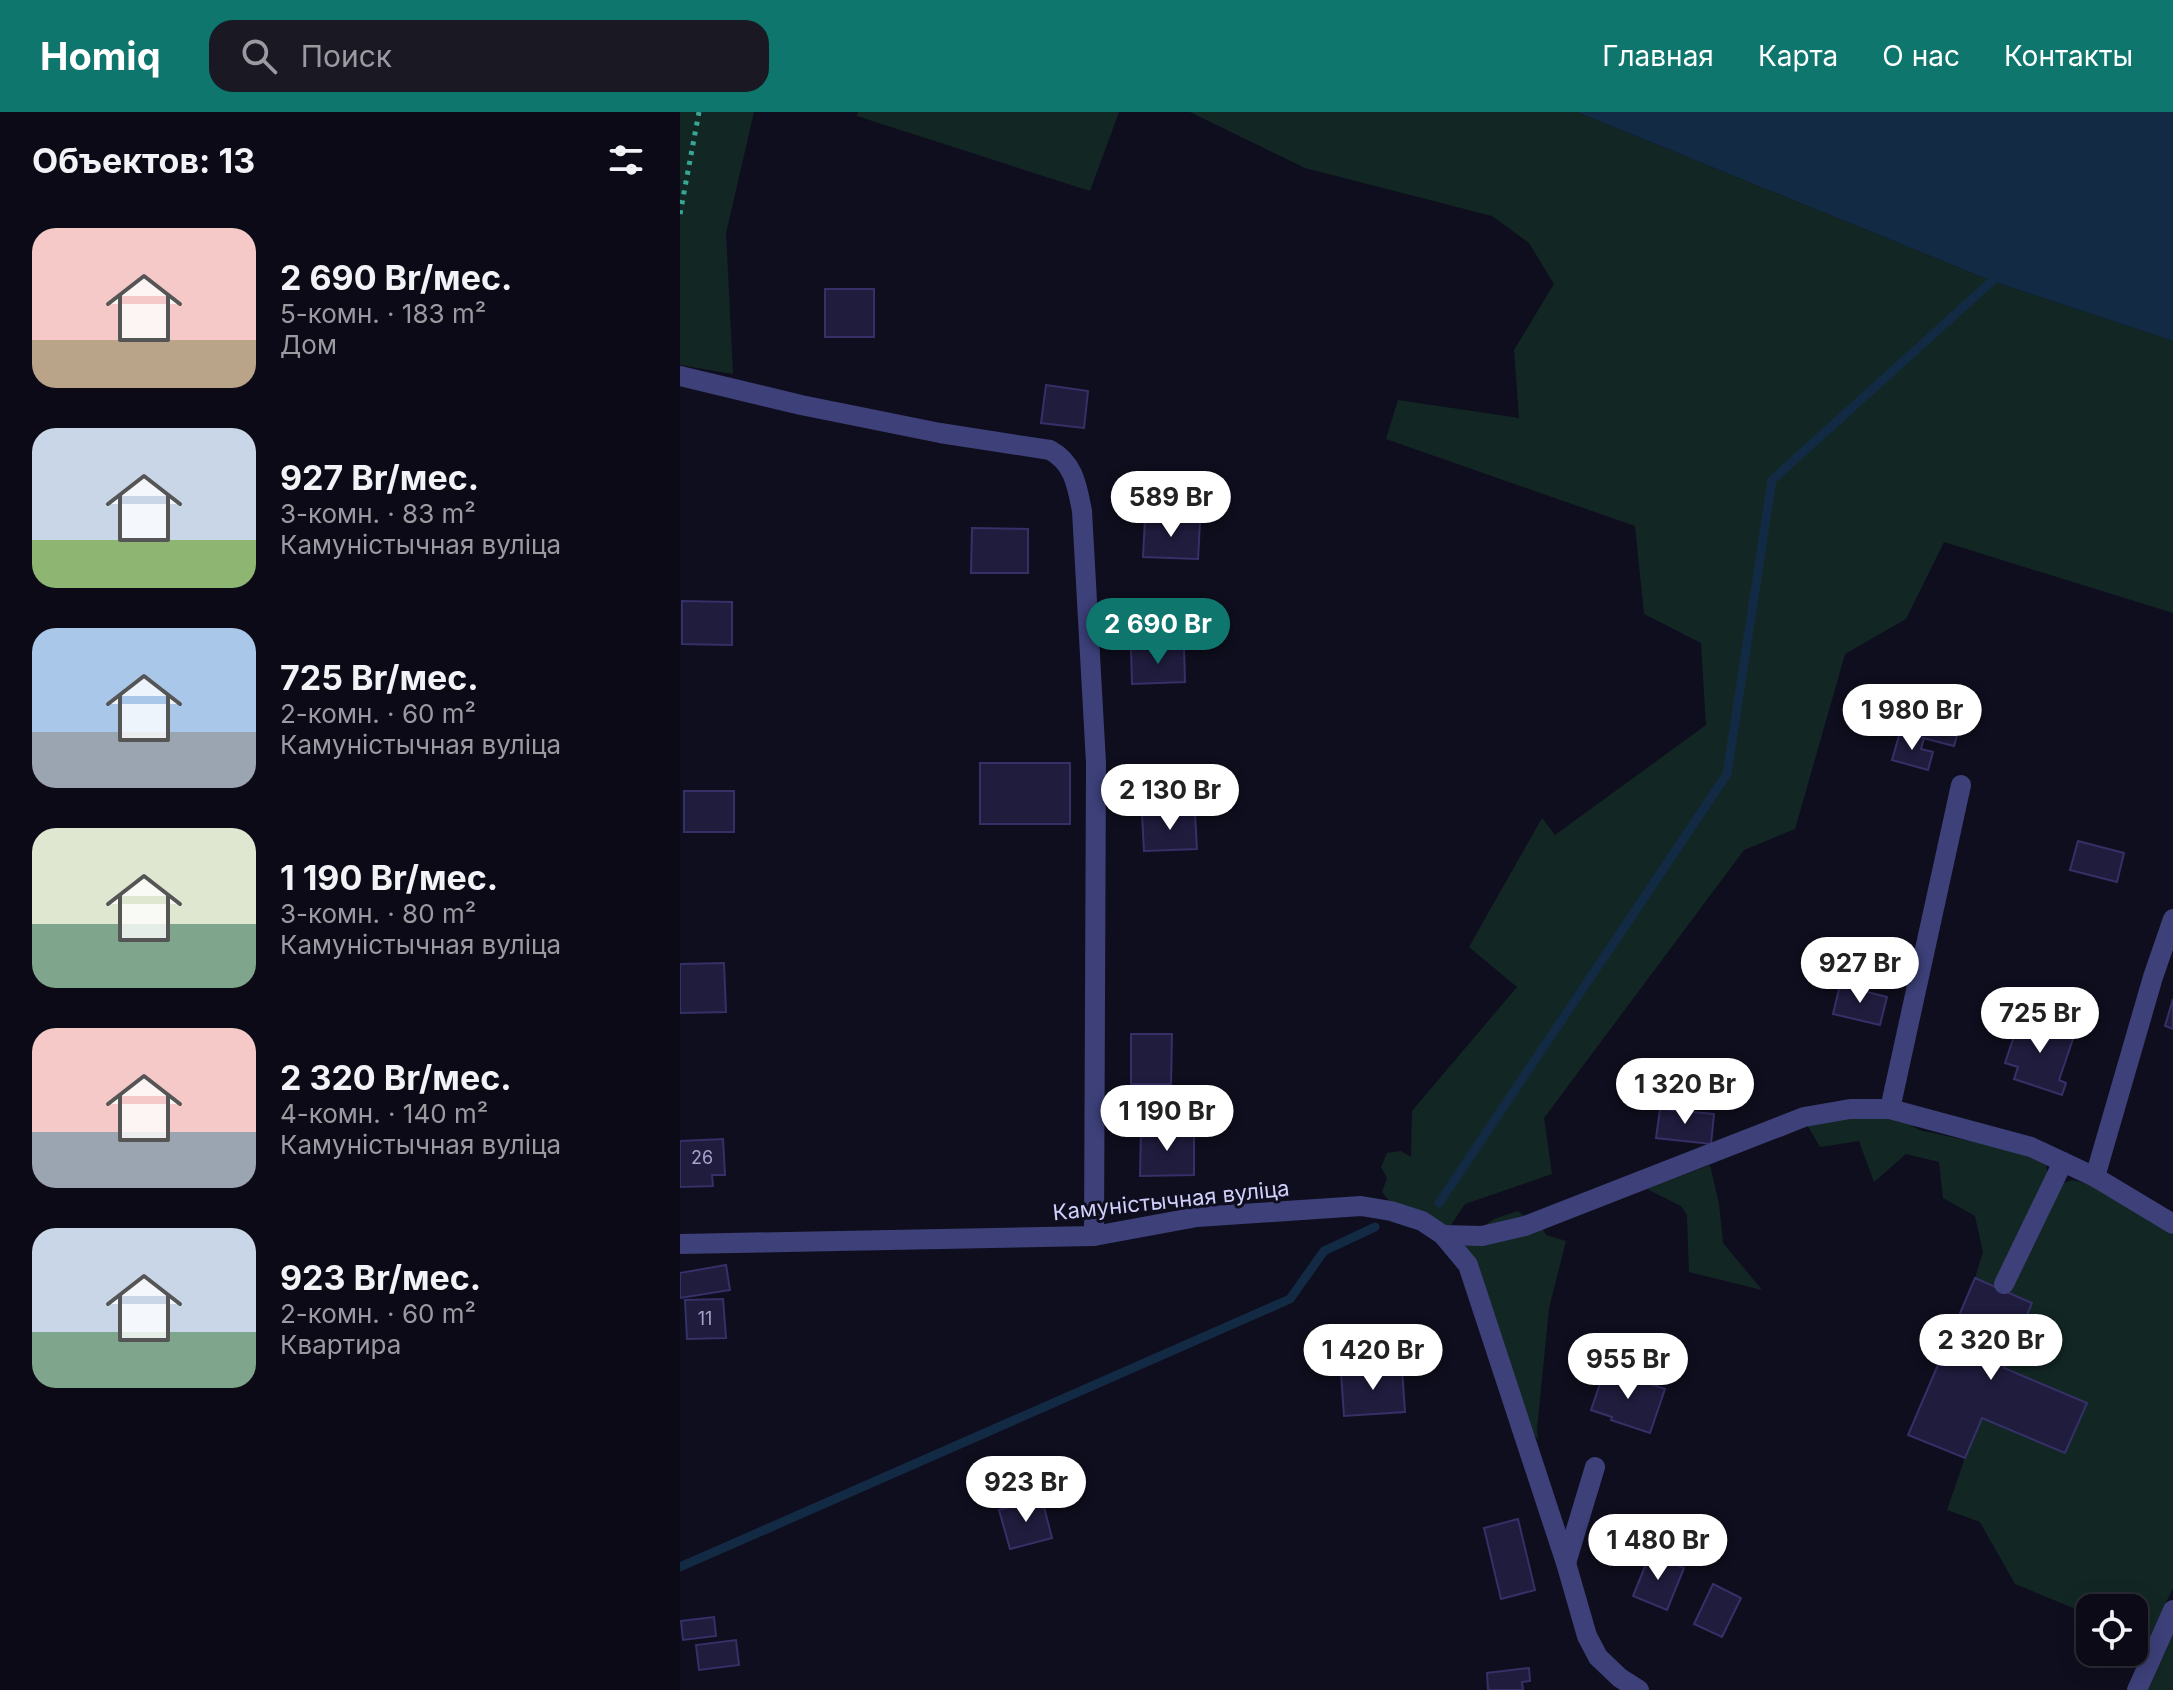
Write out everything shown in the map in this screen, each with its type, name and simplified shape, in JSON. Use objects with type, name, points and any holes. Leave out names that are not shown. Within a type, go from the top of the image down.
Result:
[{"type":"street","points":[[680,376],[801,405],[940,433],[1039,447],[1062,456],[1070,467],[1082,511],[1096,763],[1094,1236]]},
{"type":"street","points":[[1890,1109],[1961,785]]},
{"type":"street","points":[[2095,1177],[2173,919]]},
{"type":"street","points":[[1443,1235],[1482,1236],[1525,1226],[1804,1117],[1850,1109],[1890,1109],[2031,1147],[2095,1177],[2173,1224]]},
{"type":"street","points":[[2004,1284],[2063,1162]]},
{"type":"street","name":"Камуністычная вуліца","points":[[680,1244],[1094,1236],[1197,1217],[1361,1206],[1422,1221],[1443,1235],[1468,1265],[1484,1307],[1587,1636],[1598,1657],[1620,1678],[1639,1690]]},
{"type":"street","points":[[1566,1563],[1595,1467]]},
{"type":"street","points":[[2137,1690],[2173,1610]]},
{"type":"path","points":[[680,214],[699,112]]},
{"type":"green space","points":[[680,112],[754,112],[726,233],[733,374],[680,365]]},
{"type":"green space","points":[[858,112],[1119,112],[1090,191],[857,116]]},
{"type":"green space","points":[[1190,112],[1577,112],[1992,281],[2173,341],[2173,613],[1944,542],[1906,619],[1845,654],[1795,829],[1744,850],[1544,1118],[1552,1174],[1465,1204],[1449,1228],[1476,1231],[1494,1219],[1518,1211],[1528,1220],[1540,1223],[1546,1235],[1566,1241],[1549,1308],[1538,1440],[1532,1432],[1474,1261],[1390,1202],[1382,1192],[1387,1178],[1381,1167],[1387,1153],[1401,1151],[1411,1157],[1412,1111],[1517,987],[1469,947],[1542,818],[1555,835],[1706,725],[1701,643],[1644,614],[1635,526],[1386,439],[1398,400],[1519,418],[1514,350],[1554,284],[1529,243],[1492,216],[1305,168]]},
{"type":"green space","points":[[1851,1115],[1862,1119],[1898,1117],[1919,1130],[2016,1151],[2046,1165],[2048,1174],[1995,1287],[1975,1278],[1983,1252],[1975,1216],[1943,1198],[1939,1162],[1906,1154],[1874,1182],[1859,1141],[1820,1147],[1806,1123]]},
{"type":"green space","points":[[1710,1165],[1719,1204],[1723,1243],[1762,1290],[1689,1272],[1687,1215],[1681,1206],[1647,1189]]},
{"type":"green space","points":[[2072,1180],[2089,1184],[2173,1235],[2173,1588],[2149,1638],[2148,1594],[2076,1594],[2076,1609],[2015,1584],[1980,1522],[1947,1510],[1965,1458],[2032,1303],[2008,1293],[2059,1185]]},
{"type":"green space","points":[[2173,1634],[2173,1690],[2148,1690]]},
{"type":"water","points":[[1577,112],[2173,112],[2173,341],[1992,281]]},
{"type":"building","points":[[825,289],[874,289],[874,337],[825,337]]},
{"type":"building","points":[[1046,385],[1088,391],[1084,428],[1041,423]]},
{"type":"building","points":[[1145,519],[1200,522],[1198,559],[1143,557]]},
{"type":"building","points":[[972,528],[1028,529],[1028,573],[971,573]]},
{"type":"building","points":[[682,601],[732,602],[732,645],[682,644]]},
{"type":"building","points":[[1184,647],[1185,682],[1132,684],[1131,649]]},
{"type":"building","points":[[1912,689],[1966,703],[1954,746],[1900,732]]},
{"type":"building","points":[[1900,732],[1924,738],[1921,749],[1933,752],[1928,770],[1892,760]]},
{"type":"building","points":[[980,763],[1070,763],[1070,824],[980,824]]},
{"type":"building","points":[[684,791],[734,791],[734,832],[684,832]]},
{"type":"building","points":[[1195,813],[1197,849],[1144,851],[1142,815]]},
{"type":"building","points":[[2078,841],[2124,853],[2117,882],[2070,870]]},
{"type":"building","points":[[724,963],[726,1012],[680,1013],[680,964]]},
{"type":"building","points":[[1840,985],[1887,997],[1880,1025],[1833,1014]]},
{"type":"building","points":[[2173,999],[2173,1029],[2165,1026]]},
{"type":"building","points":[[2020,1018],[2074,1036],[2059,1080],[2066,1083],[2062,1095],[2014,1079],[2018,1067],[2005,1063]]},
{"type":"building","points":[[1131,1034],[1172,1034],[1171,1084],[1131,1084]]},
{"type":"building","points":[[1660,1109],[1714,1114],[1711,1144],[1656,1138]]},
{"type":"building","points":[[1141,1131],[1194,1131],[1194,1175],[1140,1176]]},
{"type":"building","points":[[723,1139],[725,1175],[712,1175],[713,1186],[680,1187],[680,1141]]},
{"type":"building","points":[[726,1265],[730,1290],[680,1298],[680,1273]]},
{"type":"building","points":[[1975,1278],[2032,1303],[2004,1368],[2087,1403],[2065,1453],[1982,1418],[1965,1458],[1908,1435]]},
{"type":"building","points":[[723,1299],[726,1338],[687,1339],[685,1300]]},
{"type":"building","points":[[1402,1369],[1405,1412],[1344,1416],[1341,1373]]},
{"type":"building","points":[[1605,1369],[1665,1389],[1650,1433],[1591,1410]]},
{"type":"building","points":[[1042,1499],[1052,1538],[1010,1549],[999,1510]]},
{"type":"building","points":[[1518,1519],[1535,1590],[1501,1599],[1484,1528]]},
{"type":"building","points":[[1650,1554],[1684,1568],[1667,1610],[1633,1596]]},
{"type":"building","points":[[1713,1584],[1741,1598],[1722,1637],[1694,1624]]},
{"type":"building","points":[[714,1617],[716,1636],[683,1640],[681,1621]]},
{"type":"building","points":[[736,1640],[739,1665],[699,1670],[696,1645]]},
{"type":"building","points":[[1529,1668],[1530,1681],[1522,1682],[1523,1690],[1488,1690],[1487,1673]]},
{"type":"waterway","points":[[1439,1203],[1727,774],[1772,480],[1992,281],[1995,272]]},
{"type":"waterway","points":[[680,1567],[1290,1299],[1324,1251],[1375,1227]]}]
